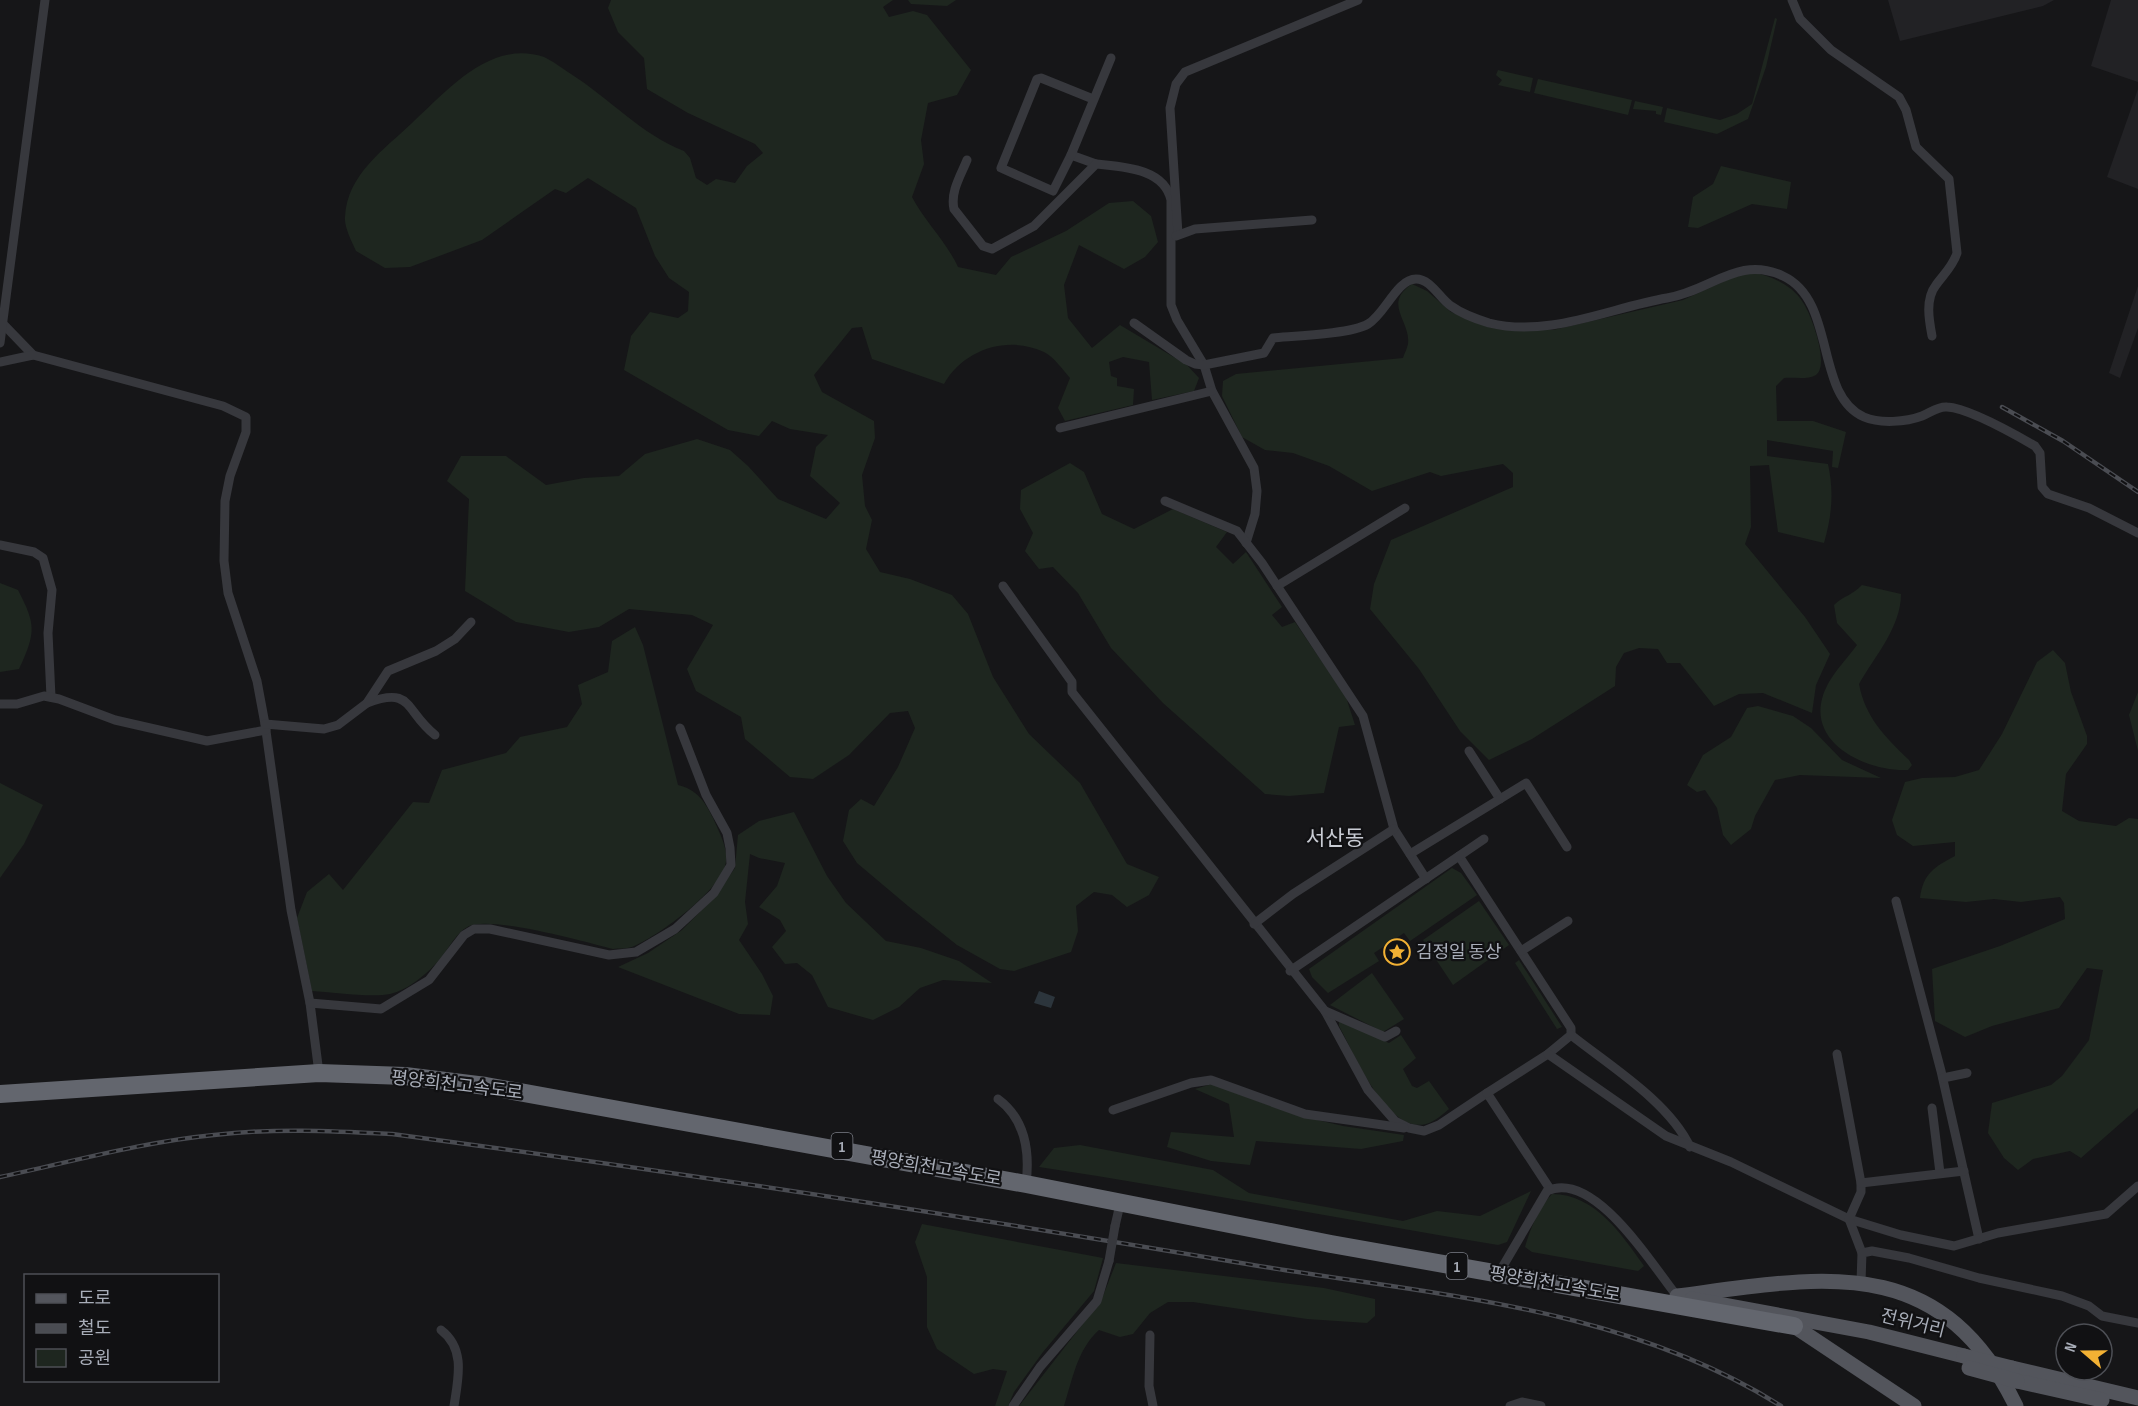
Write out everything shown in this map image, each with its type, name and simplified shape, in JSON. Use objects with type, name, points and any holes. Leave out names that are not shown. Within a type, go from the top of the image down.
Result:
[{"type":"highway","name":"평양희천고속도로","points":[[0,1094],[318,1071]]},
{"type":"highway","name":"평양희천고속도로","points":[[0,1089],[318,1071],[405,1076],[486,1086],[1121,1200],[1677,1296]]},
{"type":"highway","name":"평양희천고속도로","points":[[1121,1200],[1331,1244],[1794,1326]]},
{"type":"main road","points":[[1677,1296],[1772,1284],[1861,1282],[1909,1295],[1959,1325],[1979,1347],[2007,1387],[2016,1406]]},
{"type":"main road","name":"전위거리","points":[[1677,1296],[1848,1327],[1966,1362]]},
{"type":"main road","points":[[1794,1326],[1914,1406]]},
{"type":"main road","name":"전위거리","points":[[1794,1326],[1966,1362],[2131,1406]]},
{"type":"main road","name":"전위거리","points":[[2015,1374],[2138,1398]]},
{"type":"street","points":[[0,343],[5,276],[45,0]]},
{"type":"street","points":[[1246,543],[1255,514],[1257,491],[1254,468],[1212,391],[1204,365],[1177,320],[1171,305],[1175,236],[1170,108],[1176,84],[1185,72],[1358,0]]},
{"type":"street","points":[[1792,0],[1800,18],[1831,50],[1899,97],[1906,110],[1916,147],[1949,179],[1958,253],[1954,263],[1934,287],[1929,300],[1932,336]]},
{"type":"street","points":[[1093,99],[1041,78],[1037,79],[1001,168],[1053,191],[1071,155],[1111,58]]},
{"type":"street","points":[[1071,155],[1096,164],[1143,171],[1162,181],[1171,200],[1175,236]]},
{"type":"street","points":[[968,160],[955,188],[952,201],[954,209],[983,246],[992,249],[1034,226],[1096,164]]},
{"type":"street","points":[[1175,236],[1195,229],[1312,220]]},
{"type":"street","points":[[1134,323],[1186,360],[1204,365],[1264,352],[1273,338],[1365,326],[1384,310],[1400,286],[1406,281],[1416,279],[1427,283],[1441,299],[1460,312],[1487,322],[1550,326],[1642,302],[1686,295],[1740,269],[1763,270],[1782,276],[1800,289],[1826,344],[1835,384],[1856,412],[1873,420],[1884,421],[1913,419],[1948,406],[1966,413],[2035,446],[2040,453],[2042,487],[2048,494],[2089,508],[2138,533]]},
{"type":"street","points":[[3,324],[33,355]]},
{"type":"street","points":[[0,362],[33,355],[223,406],[246,417],[246,432],[230,476],[225,501],[224,561],[228,593],[257,681],[266,727],[291,910],[310,1003],[318,1071]]},
{"type":"street","points":[[1060,428],[1212,391]]},
{"type":"street","points":[[1165,501],[1237,531],[1277,586],[1363,716],[1394,829],[1426,879]]},
{"type":"street","points":[[1277,586],[1405,508]]},
{"type":"street","points":[[0,545],[34,552],[43,558],[52,590],[48,633],[51,697]]},
{"type":"street","points":[[1003,586],[1072,682],[1072,692],[1290,971],[1325,1011],[1368,1090],[1395,1121],[1409,1128]]},
{"type":"street","points":[[367,703],[388,671],[436,651],[455,639],[471,622]]},
{"type":"street","points":[[0,704],[16,704],[44,696],[51,697],[115,720],[207,741],[266,727],[324,729],[338,725],[367,703],[387,696],[396,696],[404,700],[435,735]]},
{"type":"street","points":[[310,1003],[381,1009],[429,980],[464,935],[474,929],[490,929],[609,955],[636,952],[675,929],[714,893],[731,865],[727,833],[706,795],[680,728]]},
{"type":"street","points":[[1469,751],[1500,799]]},
{"type":"street","points":[[1410,854],[1526,783],[1567,847]]},
{"type":"street","points":[[1254,924],[1293,894],[1394,829]]},
{"type":"street","points":[[1290,971],[1484,839]]},
{"type":"street","points":[[1459,856],[1571,1028],[1571,1035]]},
{"type":"street","points":[[1896,901],[1943,1078],[1979,1239]]},
{"type":"street","points":[[1521,951],[1568,921]]},
{"type":"street","points":[[1325,1011],[1385,1037],[1396,1031]]},
{"type":"street","points":[[1113,1110],[1191,1083],[1211,1080],[1305,1114],[1341,1122],[1424,1131],[1439,1125],[1548,1054],[1571,1035]]},
{"type":"street","points":[[1571,1035],[1658,1105],[1681,1128],[1690,1147]]},
{"type":"street","points":[[1548,1054],[1666,1136],[1731,1162],[1849,1219],[1954,1246],[2106,1214],[2138,1186]]},
{"type":"street","points":[[1837,1054],[1861,1183],[1861,1192],[1849,1219],[1862,1253],[1861,1282]]},
{"type":"street","points":[[1943,1078],[1967,1073]]},
{"type":"street","points":[[1487,1093],[1550,1189]]},
{"type":"street","points":[[998,1099],[1016,1115],[1027,1149],[1026,1182]]},
{"type":"street","points":[[1932,1108],[1940,1173]]},
{"type":"street","points":[[1861,1183],[1964,1171]]},
{"type":"street","points":[[1503,1266],[1532,1213],[1550,1189],[1566,1188],[1595,1200],[1632,1238],[1677,1296]]},
{"type":"street","points":[[1013,1406],[1040,1367],[1097,1301],[1109,1261],[1121,1200]]},
{"type":"street","points":[[1862,1253],[1872,1251],[1909,1258],[1979,1278],[2062,1296],[2090,1306],[2102,1316],[2138,1323]]},
{"type":"street","points":[[441,1330],[456,1347],[459,1359],[454,1406]]},
{"type":"street","points":[[1150,1335],[1149,1386],[1154,1406]]},
{"type":"street","points":[[1510,1406],[1522,1402],[1540,1406]]},
{"type":"shaded area","points":[[1888,0],[2054,0],[2043,6],[1900,41]]},
{"type":"shaded area","points":[[2111,0],[2138,0],[2138,82],[2091,66]]},
{"type":"shaded area","points":[[2138,89],[2138,189],[2107,177]]},
{"type":"shaded area","points":[[2138,286],[2138,328],[2120,378],[2109,373]]},
{"type":"shaded area","points":[[1039,991],[1055,997],[1051,1008],[1034,1003]]},
{"type":"green space","points":[[611,0],[893,0],[883,7],[889,17],[913,11],[927,15],[971,70],[957,95],[928,103],[921,140],[924,164],[912,197],[958,267],[996,275],[1011,257],[1066,231],[1109,203],[1133,201],[1151,216],[1158,242],[1145,257],[1124,269],[1079,245],[1064,285],[1068,318],[1092,348],[1120,325],[1187,365],[1199,378],[1194,391],[1152,400],[1149,362],[1123,357],[1109,362],[1111,376],[1117,378],[1117,386],[1134,389],[1133,405],[1065,421],[1058,408],[1070,378],[1055,360],[1044,352],[1016,345],[988,348],[963,362],[944,384],[872,359],[862,327],[852,328],[814,375],[822,392],[874,421],[875,438],[862,475],[865,506],[872,520],[866,549],[880,572],[910,579],[952,595],[968,614],[993,677],[1029,734],[1080,783],[1127,864],[1159,877],[1149,895],[1127,907],[1112,895],[1094,892],[1076,906],[1078,931],[1071,952],[1014,971],[1000,969],[957,945],[857,863],[843,841],[849,810],[861,799],[874,806],[898,767],[915,728],[908,711],[890,713],[849,755],[813,779],[790,777],[745,739],[741,717],[696,691],[687,669],[713,625],[692,615],[629,609],[599,627],[569,632],[516,622],[465,591],[469,499],[447,481],[461,456],[506,456],[546,485],[584,478],[619,476],[645,454],[697,439],[730,450],[778,499],[826,519],[840,503],[810,476],[816,447],[828,435],[790,429],[772,421],[759,436],[728,430],[624,370],[631,336],[650,312],[678,318],[688,311],[689,292],[669,278],[655,256],[636,208],[588,178],[566,193],[555,189],[482,240],[410,267],[385,268],[356,251],[352,243],[345,221],[347,202],[360,175],[369,164],[455,83],[471,71],[506,55],[524,53],[544,57],[585,84],[654,136],[684,151],[690,158],[696,178],[707,185],[716,179],[735,183],[747,166],[763,153],[755,144],[688,113],[647,89],[644,58],[618,32],[608,8]]},
{"type":"green space","points":[[908,0],[956,0],[947,6],[911,4]]},
{"type":"green space","points":[[1775,18],[1777,19],[1766,67],[1748,119],[1717,134],[1664,122],[1667,108],[1720,120],[1737,114],[1752,104]]},
{"type":"green space","points":[[1498,70],[1533,78],[1530,92],[1498,85],[1502,80],[1496,75]]},
{"type":"green space","points":[[1538,79],[1632,100],[1628,115],[1534,93]]},
{"type":"green space","points":[[1635,101],[1663,107],[1661,115],[1656,114],[1656,111],[1633,109]]},
{"type":"green space","points":[[1721,166],[1791,182],[1787,209],[1752,204],[1698,228],[1688,227],[1693,197],[1713,184]]},
{"type":"green space","points":[[1750,272],[1779,281],[1797,295],[1810,316],[1820,350],[1820,369],[1816,375],[1805,378],[1784,378],[1776,386],[1777,421],[1813,421],[1846,432],[1838,468],[1832,467],[1833,451],[1767,440],[1767,456],[1828,464],[1831,503],[1824,543],[1778,532],[1769,465],[1750,466],[1751,527],[1745,544],[1805,617],[1830,654],[1816,685],[1812,713],[1763,693],[1739,694],[1714,706],[1680,663],[1667,663],[1658,649],[1639,648],[1624,653],[1616,667],[1615,686],[1532,739],[1489,760],[1460,731],[1419,669],[1370,609],[1374,584],[1391,540],[1513,487],[1513,473],[1503,464],[1441,476],[1430,472],[1372,491],[1329,466],[1293,453],[1265,450],[1242,437],[1222,396],[1223,381],[1236,374],[1403,358],[1408,336],[1398,306],[1403,291],[1412,284],[1427,291],[1451,312],[1484,325],[1553,330],[1683,300],[1738,275]]},
{"type":"green space","points":[[1070,463],[1084,472],[1102,514],[1134,529],[1173,509],[1227,532],[1216,547],[1233,564],[1246,552],[1282,607],[1272,615],[1282,627],[1295,622],[1346,697],[1355,725],[1339,727],[1324,793],[1289,796],[1265,794],[1163,703],[1111,648],[1078,593],[1053,567],[1039,569],[1025,551],[1033,533],[1020,509],[1021,490]]},
{"type":"green space","points":[[0,583],[18,590],[28,612],[32,629],[29,646],[19,669],[0,672]]},
{"type":"green space","points":[[1862,585],[1901,594],[1897,618],[1892,630],[1859,684],[1866,707],[1877,726],[1912,765],[1908,770],[1877,766],[1846,753],[1834,743],[1825,730],[1821,716],[1822,699],[1828,684],[1857,645],[1837,623],[1834,605]]},
{"type":"green space","points":[[635,627],[643,645],[678,785],[695,793],[703,801],[721,835],[725,848],[725,866],[711,889],[670,924],[630,948],[613,949],[540,931],[498,924],[481,924],[464,929],[429,971],[397,992],[373,995],[312,991],[297,918],[307,892],[329,874],[343,890],[413,802],[429,803],[442,770],[506,753],[520,737],[567,727],[582,704],[578,685],[608,672],[612,641]]},
{"type":"green space","points":[[2053,650],[2065,663],[2071,692],[2087,736],[2087,744],[2066,774],[2062,811],[2079,821],[2116,826],[2129,818],[2138,819],[2138,1108],[2081,1158],[2070,1151],[2033,1159],[2018,1170],[2004,1158],[1988,1133],[1992,1103],[2051,1085],[2062,1076],[2089,1040],[2103,970],[2087,968],[2059,1008],[1992,1026],[1965,1037],[1935,1021],[1932,969],[2000,946],[2065,919],[2064,903],[2060,897],[2021,902],[1994,899],[1966,902],[1920,898],[1924,883],[1931,872],[1955,856],[1955,842],[1913,846],[1897,835],[1892,820],[1905,782],[1922,778],[1955,777],[1979,770],[2002,734],[2037,662]]},
{"type":"green space","points":[[2138,692],[2138,751],[2129,715]]},
{"type":"green space","points":[[1758,706],[1793,716],[1811,728],[1842,760],[1881,778],[1800,775],[1775,780],[1755,816],[1751,829],[1731,845],[1723,835],[1717,808],[1705,790],[1697,792],[1687,785],[1703,755],[1731,737],[1747,708]]},
{"type":"green space","points":[[0,783],[43,805],[24,844],[0,878]]},
{"type":"green space","points":[[794,812],[827,876],[846,903],[886,941],[921,948],[959,961],[992,983],[943,980],[920,988],[899,1007],[873,1020],[828,1007],[812,975],[797,963],[785,964],[772,947],[786,931],[780,920],[759,907],[777,886],[785,863],[750,854],[745,902],[748,924],[739,940],[762,974],[773,996],[770,1015],[739,1014],[618,967],[648,953],[682,930],[712,900],[735,868],[738,835],[759,821]]},
{"type":"green space","points":[[1452,868],[1461,873],[1477,895],[1410,941],[1404,933],[1374,953],[1379,961],[1328,993],[1312,977],[1309,969]]},
{"type":"green space","points":[[1479,901],[1509,945],[1453,985],[1423,940]]},
{"type":"green space","points":[[1519,960],[1562,1027],[1557,1029],[1515,963]]},
{"type":"green space","points":[[1372,973],[1404,1019],[1383,1032],[1330,1005]]},
{"type":"green space","points":[[1339,1020],[1389,1043],[1401,1035],[1416,1058],[1403,1069],[1412,1086],[1417,1088],[1429,1081],[1449,1109],[1426,1124],[1412,1124],[1398,1117],[1385,1105],[1363,1072],[1339,1026]]},
{"type":"green space","points":[[1212,1084],[1296,1115],[1343,1126],[1404,1135],[1403,1141],[1361,1149],[1256,1141],[1250,1165],[1211,1161],[1167,1147],[1171,1132],[1234,1137],[1229,1104],[1195,1089]]},
{"type":"green space","points":[[1080,1145],[1213,1170],[1249,1193],[1403,1221],[1437,1211],[1480,1216],[1531,1191],[1507,1242],[1498,1245],[1039,1167],[1054,1148]]},
{"type":"green space","points":[[1552,1194],[1581,1201],[1606,1218],[1644,1266],[1638,1271],[1532,1252],[1525,1247],[1543,1205]]},
{"type":"green space","points":[[922,1224],[1103,1258],[1094,1291],[1043,1352],[1014,1392],[1008,1406],[995,1406],[1007,1371],[993,1369],[974,1374],[937,1349],[927,1327],[927,1277],[915,1242]]},
{"type":"green space","points":[[1116,1263],[1324,1288],[1375,1299],[1375,1316],[1367,1323],[1307,1319],[1193,1302],[1168,1302],[1150,1313],[1133,1334],[1120,1337],[1099,1330],[1081,1355],[1064,1406],[1019,1406],[1096,1307],[1103,1296]]},
{"type":"railway","points":[[2002,407],[2063,441],[2138,492]]},
{"type":"railway","points":[[0,1177],[133,1147],[214,1135],[280,1131],[392,1134],[820,1195],[1523,1309],[1590,1325],[1656,1346],[1720,1372],[1781,1406]]},
{"type":"place","name":"김정일 동상","points":[[1397,952]]},
{"type":"district","name":"서산동","points":[[1335,838]]}]
